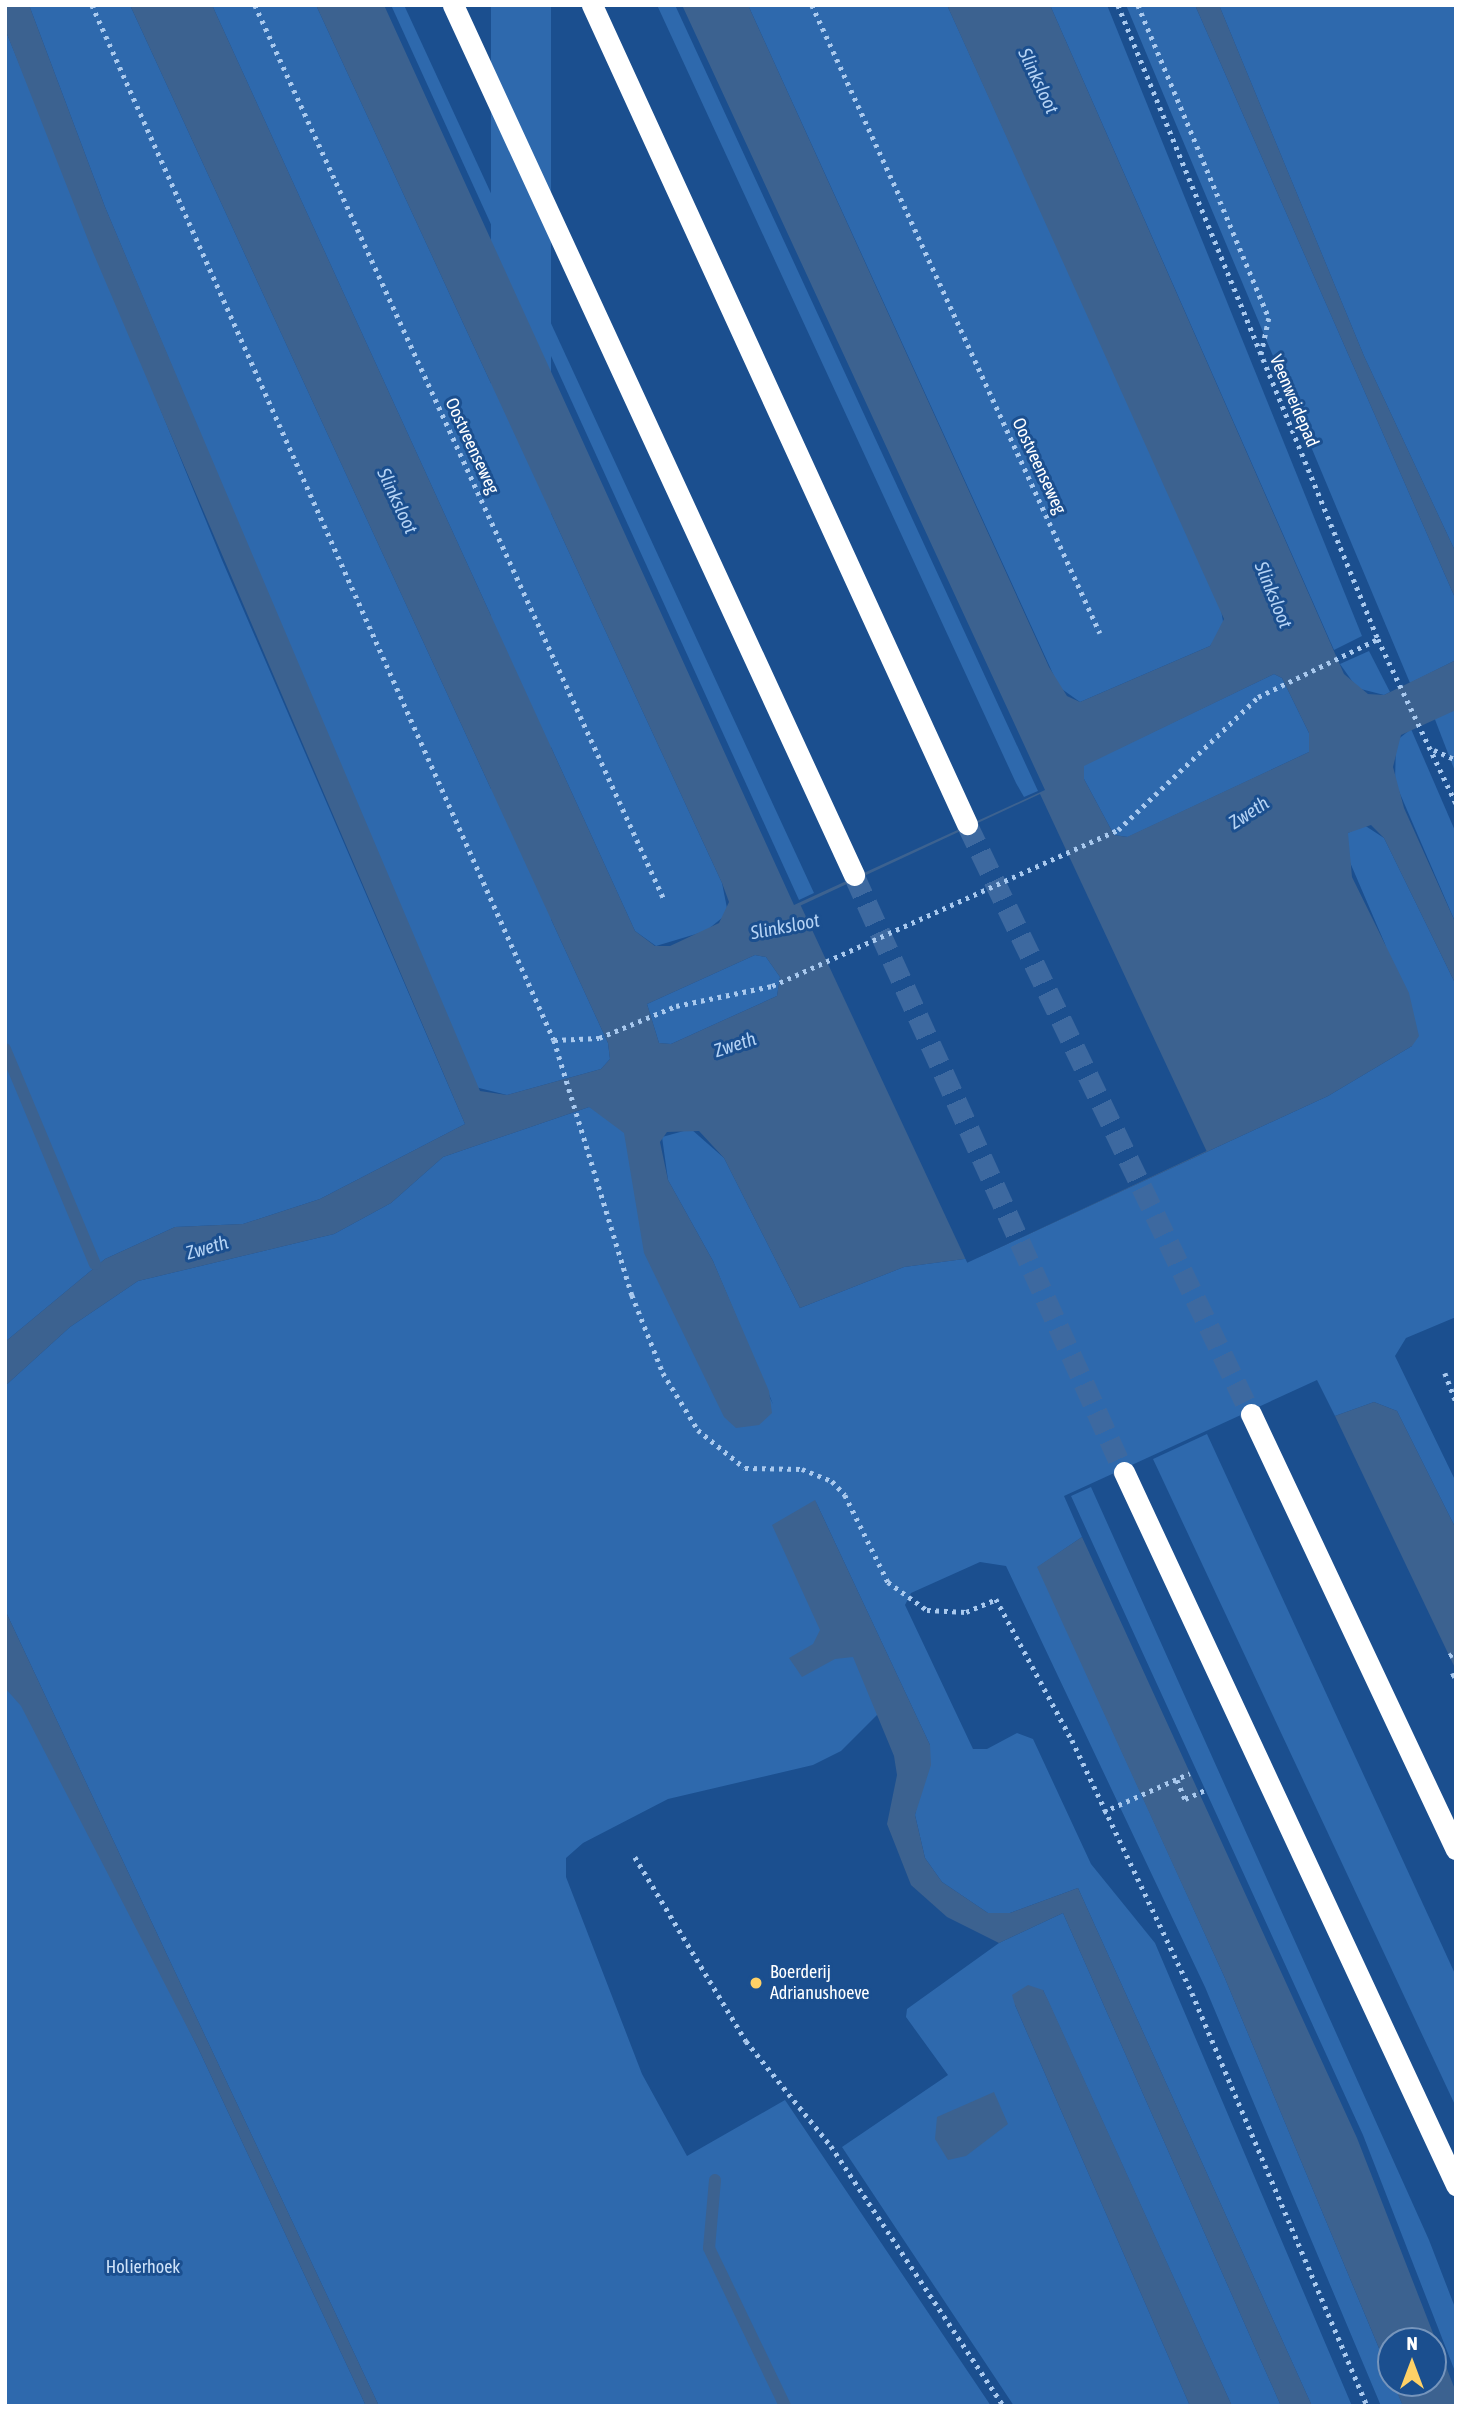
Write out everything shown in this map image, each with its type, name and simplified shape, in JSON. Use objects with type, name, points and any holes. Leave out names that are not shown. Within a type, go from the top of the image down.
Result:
[{"type":"highway","points":[[453,5],[854,875]]},
{"type":"highway","points":[[592,5],[967,824]]},
{"type":"highway","points":[[1251,1414],[1456,1849]]},
{"type":"highway","points":[[1124,1472],[1456,2185]]},
{"type":"path","points":[[92,5],[554,1040],[559,1072],[585,1142],[647,1335],[698,1430],[745,1468],[802,1469],[832,1481],[845,1495],[888,1582],[927,1610],[967,1612],[996,1599],[1192,1993],[1367,2406]]},
{"type":"path","name":"Oostveenseweg","points":[[255,5],[664,899]]},
{"type":"path","name":"Oostveenseweg","points":[[812,5],[1100,633]]},
{"type":"path","name":"Veenweidepad","points":[[1118,5],[1378,639],[1429,738],[1456,803]]},
{"type":"path","points":[[1139,5],[1269,318],[1261,356]]},
{"type":"path","points":[[554,1040],[599,1038],[651,1014],[772,986],[1118,830],[1271,690],[1378,639]]},
{"type":"path","points":[[1434,750],[1456,760]]},
{"type":"path","points":[[1445,1373],[1456,1402]]},
{"type":"path","points":[[1449,1656],[1456,1652]]},
{"type":"path","points":[[1103,1812],[1191,1773]]},
{"type":"path","points":[[1177,1780],[1185,1799],[1205,1790]]},
{"type":"path","points":[[635,1857],[746,2041],[831,2146],[1004,2406]]},
{"type":"green space","points":[[29,5],[130,5],[608,1043],[610,1059],[601,1069],[507,1095],[475,1087],[105,207]]},
{"type":"green space","points":[[212,5],[316,5],[722,883],[728,913],[706,931],[656,946],[635,931]]},
{"type":"green space","points":[[391,5],[404,5],[814,893],[799,900]]},
{"type":"green space","points":[[491,5],[551,5],[551,946],[491,946]]},
{"type":"green space","points":[[657,5],[675,5],[1038,791],[1024,797],[1016,783]]},
{"type":"green space","points":[[748,5],[947,5],[1220,604],[1224,627],[1210,646],[1080,702],[1059,687]]},
{"type":"green space","points":[[1050,5],[1107,5],[1362,636],[1334,650]]},
{"type":"green space","points":[[1126,5],[1195,5],[1456,600],[1456,660],[1410,683]]},
{"type":"green space","points":[[1219,5],[1456,5],[1456,553],[1364,356]]},
{"type":"green space","points":[[5,29],[222,560],[465,1124],[320,1199],[243,1224],[175,1227],[105,1259],[5,1342]]},
{"type":"green space","points":[[1369,651],[1390,692],[1384,695],[1357,688],[1340,664]]},
{"type":"green space","points":[[1274,674],[1282,678],[1309,733],[1309,752],[1128,837],[1114,835],[1084,779],[1084,765]]},
{"type":"green space","points":[[1456,710],[1456,774],[1434,717]]},
{"type":"green space","points":[[1411,729],[1456,833],[1456,924],[1395,782],[1396,741]]},
{"type":"green space","points":[[1364,825],[1384,838],[1456,985],[1456,1317],[1406,1338],[1395,1356],[1456,1482],[1456,1529],[1397,1411],[1374,1402],[1335,1416],[1317,1380],[1064,1496],[1082,1537],[1038,1567],[1224,1976],[1377,2344],[1377,2396],[1205,1987],[1006,1566],[980,1562],[911,1593],[905,1605],[973,1749],[987,1749],[1017,1733],[1033,1739],[1091,1864],[1155,1943],[1352,2406],[1312,2406],[1078,1888],[1010,1913],[988,1913],[942,1882],[925,1858],[915,1815],[930,1745],[815,1500],[896,1696],[841,1751],[813,1765],[668,1799],[583,1843],[566,1858],[566,1877],[642,2074],[687,2156],[785,2100],[991,2406],[379,2406],[5,1610],[5,1386],[70,1327],[138,1281],[334,1234],[391,1203],[443,1157],[589,1107],[625,1116],[773,1404],[713,1261],[668,1180],[662,1137],[691,1129],[724,1158],[800,1308],[904,1267],[979,1257],[1328,1096],[1412,1046],[1385,944],[1346,853],[1348,833]]},
{"type":"green space","points":[[755,955],[766,957],[780,977],[777,996],[671,1044],[659,1043],[647,1004]]},
{"type":"green space","points":[[1207,1434],[1456,1976],[1456,2107],[1153,1459]]},
{"type":"green space","points":[[1091,1487],[1429,2240],[1456,2310],[1456,2374],[1447,2351],[1447,2327],[1438,2327],[1363,2135],[1071,1496]]},
{"type":"green space","name":"Holierhoek","points":[[5,1656],[198,2048],[366,2406],[5,2406]]},
{"type":"green space","points":[[1063,1913],[1281,2406],[1232,2406],[1043,1990],[1015,2005],[1190,2406],[1014,2406],[842,2147],[948,2075],[906,2017],[907,2009],[999,1943]]},
{"type":"green space","points":[[1377,2397],[1399,2397],[1403,2406],[1381,2406]]},
{"type":"water","points":[[5,5],[29,5],[105,207],[480,1091],[507,1095],[601,1069],[610,1059],[608,1043],[130,5],[212,5],[635,931],[655,946],[670,946],[719,923],[729,902],[722,883],[316,5],[384,5],[794,905],[1045,790],[682,5],[748,5],[1049,667],[1067,696],[1080,702],[1210,646],[1224,619],[947,5],[1050,5],[1344,674],[1368,694],[1384,695],[1456,660],[1456,710],[1401,735],[1393,767],[1404,808],[1456,924],[1456,985],[1384,838],[1371,825],[1348,833],[1352,877],[1409,993],[1419,1036],[1412,1046],[1328,1096],[979,1257],[904,1267],[800,1308],[724,1158],[699,1131],[667,1132],[660,1142],[668,1180],[713,1261],[769,1391],[772,1413],[759,1425],[736,1428],[724,1417],[644,1253],[624,1133],[589,1107],[443,1157],[391,1203],[334,1234],[138,1281],[70,1327],[5,1386],[5,1342],[105,1259],[175,1227],[243,1224],[320,1199],[465,1124],[92,250],[5,29]],"holes":[[[1274,674],[1282,678],[1309,733],[1309,752],[1127,837],[1114,835],[1084,779],[1084,766]],[[755,955],[766,957],[780,977],[777,996],[671,1044],[659,1043],[647,1004]]]},
{"type":"water","points":[[1195,5],[1219,5],[1364,356],[1456,553],[1456,600]]},
{"type":"water","points":[[1374,1402],[1397,1411],[1456,1529],[1456,1670],[1335,1416]]},
{"type":"water","points":[[815,1500],[930,1745],[931,1765],[915,1815],[925,1858],[942,1882],[988,1913],[1010,1913],[1078,1888],[1312,2406],[1281,2406],[1063,1913],[999,1943],[947,1917],[911,1885],[887,1824],[897,1775],[894,1756],[853,1657],[835,1659],[802,1677],[789,1658],[813,1644],[820,1630],[772,1525]]},
{"type":"water","points":[[1082,1537],[1357,2138],[1431,2327],[1377,2327],[1377,2343],[1224,1976],[1037,1567]]},
{"type":"water","points":[[5,1610],[379,2406],[366,2406],[198,2048],[21,1706],[5,1688]]},
{"type":"water","points":[[1028,1985],[1043,1990],[1048,2000],[1232,2406],[1190,2406],[1015,2005],[1012,1995]]},
{"type":"water","points":[[994,2092],[1008,2124],[966,2156],[948,2160],[935,2139],[937,2117]]},
{"type":"water","points":[[1447,2369],[1456,2392],[1456,2406],[1403,2406],[1399,2397],[1447,2397]]},
{"type":"pier","points":[[1040,794],[1207,1151],[967,1263],[801,906]]},
{"type":"waterway","points":[[5,1049],[95,1264]]},
{"type":"waterway","points":[[715,2180],[709,2248],[785,2406]]},
{"type":"tunnel","points":[[967,824],[1251,1414]]},
{"type":"tunnel","points":[[854,875],[1124,1472]]},
{"type":"place","name":"Boerderij Adrianushoeve","points":[[756,1983]]},
{"type":"water label","name":"Slinksloot","points":[[1038,81]]},
{"type":"water label","name":"Slinksloot","points":[[397,501]]},
{"type":"water label","name":"Slinksloot","points":[[1273,595]]},
{"type":"water label","name":"Zweth","points":[[1249,813]]},
{"type":"water label","name":"Slinksloot","points":[[785,927]]},
{"type":"water label","name":"Zweth","points":[[735,1045]]},
{"type":"water label","name":"Zweth","points":[[207,1248]]}]
